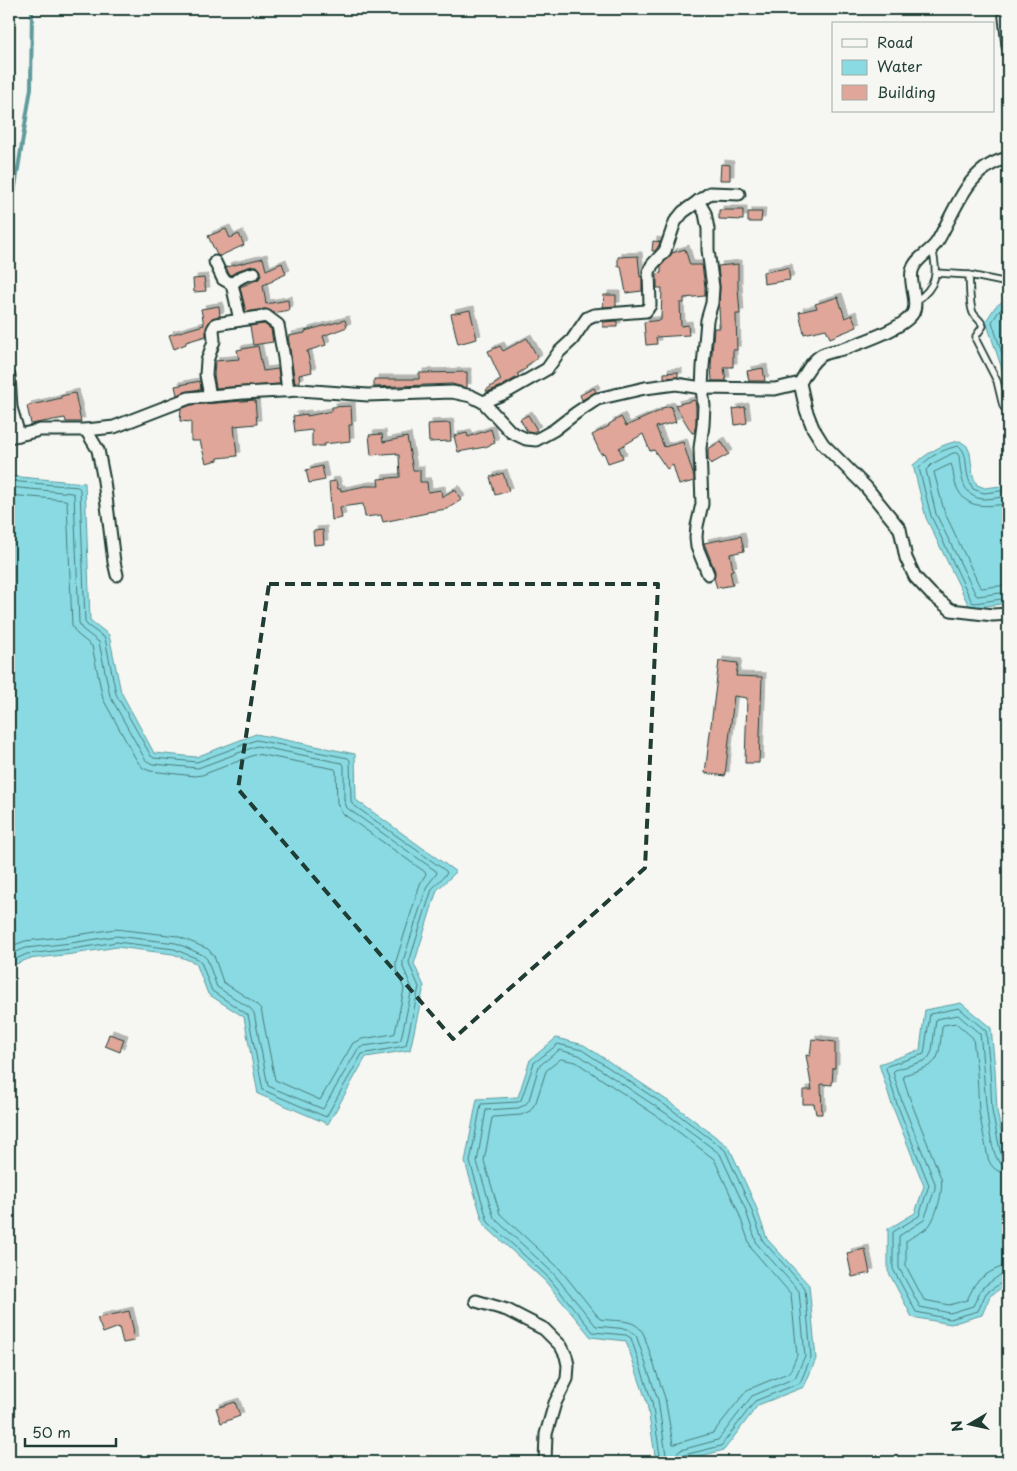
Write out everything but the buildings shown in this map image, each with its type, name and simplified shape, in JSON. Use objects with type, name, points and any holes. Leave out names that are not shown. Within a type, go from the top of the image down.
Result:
[{"type":"street","points":[[1004,9],[1008,46]]},
{"type":"street","points":[[1008,158],[986,167],[970,182],[952,210],[936,244],[916,263],[912,271],[915,302],[913,312],[905,321],[888,331],[846,348],[821,355],[810,367],[800,383],[806,410],[813,428],[823,444],[866,487],[900,529],[906,558],[915,577],[931,594],[951,610],[993,615],[1008,614]]},
{"type":"street","points":[[483,402],[505,393],[547,369],[559,352],[572,340],[587,318],[594,315],[641,312],[648,309],[650,305],[649,272],[652,265],[665,251],[675,222],[683,212],[710,193],[739,194]]},
{"type":"street","points":[[698,201],[705,214],[708,229],[708,250],[713,287],[712,303],[707,320],[702,388],[704,406],[700,448],[702,504],[696,526],[697,547],[708,574]]},
{"type":"street","points":[[215,262],[223,279],[232,284],[240,320]]},
{"type":"street","points":[[232,284],[237,279],[254,273]]},
{"type":"street","points":[[210,396],[206,375],[207,361],[214,341],[213,329],[216,324],[266,316],[278,325],[288,391]]},
{"type":"street","points":[[9,376],[14,436],[40,430],[86,430],[114,427],[189,398],[300,390],[368,395],[452,392],[471,396],[483,402],[511,432],[526,439],[536,440],[554,430],[597,400],[645,388],[676,384],[702,388],[775,388],[800,383]]},
{"type":"street","points":[[86,430],[98,450],[117,574]]},
{"type":"street","points":[[476,1301],[507,1310],[544,1329],[561,1346],[566,1356],[568,1365],[567,1379],[555,1403],[546,1434],[546,1462]]},
{"type":"lane","points":[[915,302],[926,292],[936,273],[932,248]]},
{"type":"lane","points":[[936,273],[969,275],[1008,283]]},
{"type":"lane","points":[[969,275],[972,310],[981,320],[983,326],[976,336],[976,340],[997,381],[1003,406],[1008,413]]},
{"type":"highlighted area","points":[[269,584],[658,584],[645,868],[453,1039],[238,789]]},
{"type":"water","points":[[1003,301],[1008,305],[1008,404],[1003,390],[1001,366],[986,321],[995,307]]},
{"type":"water","points":[[960,441],[967,446],[970,453],[973,476],[977,485],[985,488],[1008,485],[1008,603],[970,608],[926,518],[913,465],[929,453],[953,442]]},
{"type":"water","points":[[9,476],[85,483],[90,620],[109,635],[121,692],[154,753],[196,757],[256,734],[355,754],[356,800],[456,872],[437,890],[414,964],[424,986],[410,1050],[366,1057],[328,1124],[258,1094],[244,1017],[208,994],[196,963],[173,954],[117,947],[28,959],[9,967]]},
{"type":"water","points":[[961,1003],[991,1028],[997,1111],[1008,1166],[1008,1283],[990,1296],[982,1315],[951,1324],[912,1317],[888,1271],[888,1229],[915,1213],[924,1186],[892,1105],[879,1064],[920,1050],[925,1010]]},
{"type":"water","points":[[556,1038],[584,1045],[674,1105],[729,1147],[755,1204],[767,1239],[809,1285],[816,1359],[804,1387],[758,1405],[724,1450],[677,1462],[656,1462],[647,1403],[626,1341],[591,1337],[545,1281],[484,1225],[465,1162],[477,1099],[518,1097],[530,1060]]},
{"type":"waterway","points":[[9,224],[31,88],[32,9]]}]
